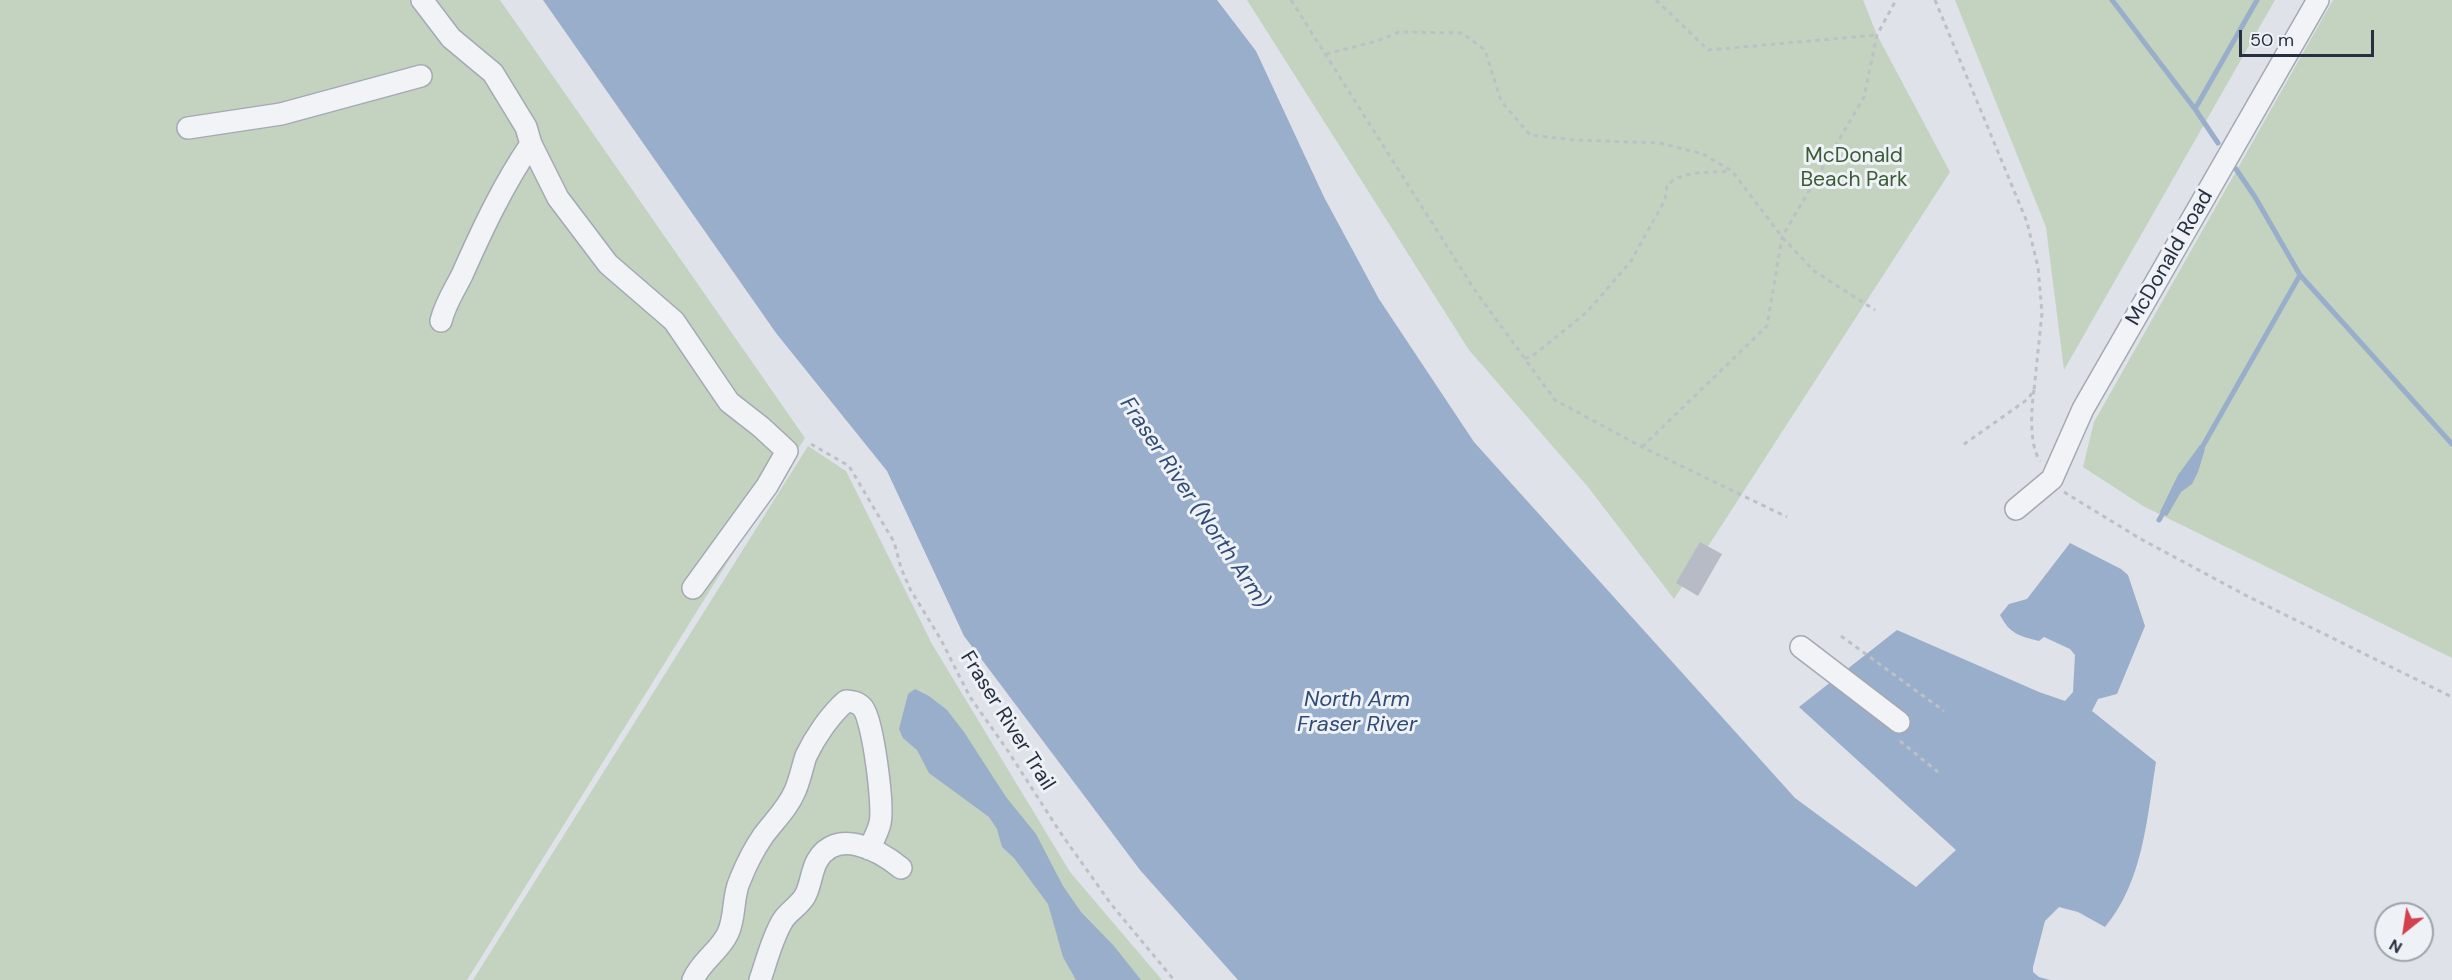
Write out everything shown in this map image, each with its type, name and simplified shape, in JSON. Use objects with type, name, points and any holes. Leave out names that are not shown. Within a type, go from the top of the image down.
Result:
[{"type":"street","points":[[422,0],[451,38],[493,73],[526,127],[531,144],[558,198],[608,264],[674,321],[729,402],[787,451],[767,486],[693,588]]},
{"type":"street","name":"McDonald Road","points":[[2016,509],[2052,479],[2083,409],[2318,0]]},
{"type":"street","points":[[188,128],[281,114],[421,76]]},
{"type":"street","points":[[441,321],[444,307],[453,294],[482,231],[516,166],[531,144]]},
{"type":"street","points":[[1800,647],[1899,722]]},
{"type":"street","points":[[693,980],[704,960],[728,935],[732,924],[738,882],[762,838],[796,791],[806,757],[815,740],[846,701],[857,702],[864,709],[870,723],[879,784],[881,823],[869,849]]},
{"type":"street","points":[[760,980],[774,938],[784,918],[805,896],[817,861],[831,847],[844,843],[857,844],[886,856],[900,868]]},
{"type":"path","points":[[1291,0],[1474,289],[1555,400],[1642,447],[1787,517]]},
{"type":"path","points":[[1656,0],[1708,50],[1877,35]]},
{"type":"path","points":[[1642,447],[1767,326],[1782,237],[1864,98],[1877,35],[1896,0]]},
{"type":"path","points":[[1935,0],[2027,222],[2038,267],[2042,313],[2031,409],[2035,453],[2052,479],[2067,495],[2139,538],[2247,596],[2452,697]]},
{"type":"path","points":[[1325,54],[1377,41],[1399,32],[1462,33],[1485,50],[1501,101],[1530,135],[1574,140],[1660,143],[1703,154],[1732,171],[1782,237],[1815,271],[1875,310]]},
{"type":"path","points":[[1525,359],[1535,354],[1587,312],[1631,261],[1665,200],[1667,185],[1675,178],[1690,174],[1732,171]]},
{"type":"path","points":[[1963,445],[2019,407],[2034,390]]},
{"type":"path","name":"Fraser River Trail","points":[[811,444],[849,466],[894,542],[910,589],[940,638],[970,697],[1111,904],[1174,980]]},
{"type":"path","points":[[1841,636],[1944,711]]},
{"type":"green space","points":[[0,0],[500,0],[805,438],[467,980],[0,980]]},
{"type":"green space","name":"McDonald Beach Park","points":[[1247,0],[1863,0],[1877,35],[1950,172],[1674,599],[1588,487],[1469,350]]},
{"type":"green space","points":[[1955,0],[2275,0],[2064,370],[2046,227]]},
{"type":"green space","points":[[2333,0],[2452,0],[2452,658],[2143,506],[2083,467],[2094,422]]},
{"type":"green space","points":[[808,446],[846,471],[932,644],[1070,872],[1162,980],[473,980]]},
{"type":"water","name":"North Arm Fraser River","points":[[543,0],[1217,0],[1256,51],[1324,197],[1379,299],[1474,442],[1795,798],[1916,887],[1956,850],[1799,707],[1897,630],[2039,692],[2065,701],[2073,692],[2075,655],[2070,649],[2044,637],[2039,641],[2016,633],[2000,615],[2009,604],[2027,599],[2070,543],[2121,569],[2128,575],[2145,626],[2117,694],[2098,699],[2092,711],[2156,762],[2141,849],[2128,890],[2118,909],[2105,927],[2078,912],[2059,907],[2045,921],[2033,972],[2039,977],[2050,980],[1238,980],[1140,870],[964,636],[887,471],[776,333]]},
{"type":"water","points":[[2200,445],[2205,449],[2198,472],[2192,484],[2181,492],[2167,516],[2160,512],[2178,475]]},
{"type":"water","points":[[915,689],[929,696],[947,710],[1006,797],[1036,834],[1063,886],[1081,912],[1114,946],[1141,980],[1076,980],[1063,957],[1048,904],[1014,858],[1002,847],[997,829],[989,817],[929,773],[917,750],[903,738],[899,729],[908,694]]},
{"type":"building","points":[[1700,542],[1722,554],[1698,596],[1676,583]]},
{"type":"waterway","points":[[2112,0],[2218,143]]},
{"type":"waterway","points":[[2195,109],[2257,0]]},
{"type":"waterway","points":[[2236,169],[2300,275],[2452,444]]},
{"type":"waterway","points":[[2200,451],[2300,275]]},
{"type":"waterway","points":[[2159,520],[2166,508]]},
{"type":"water label","name":"Fraser River (North Arm)","points":[[1194,503]]}]
